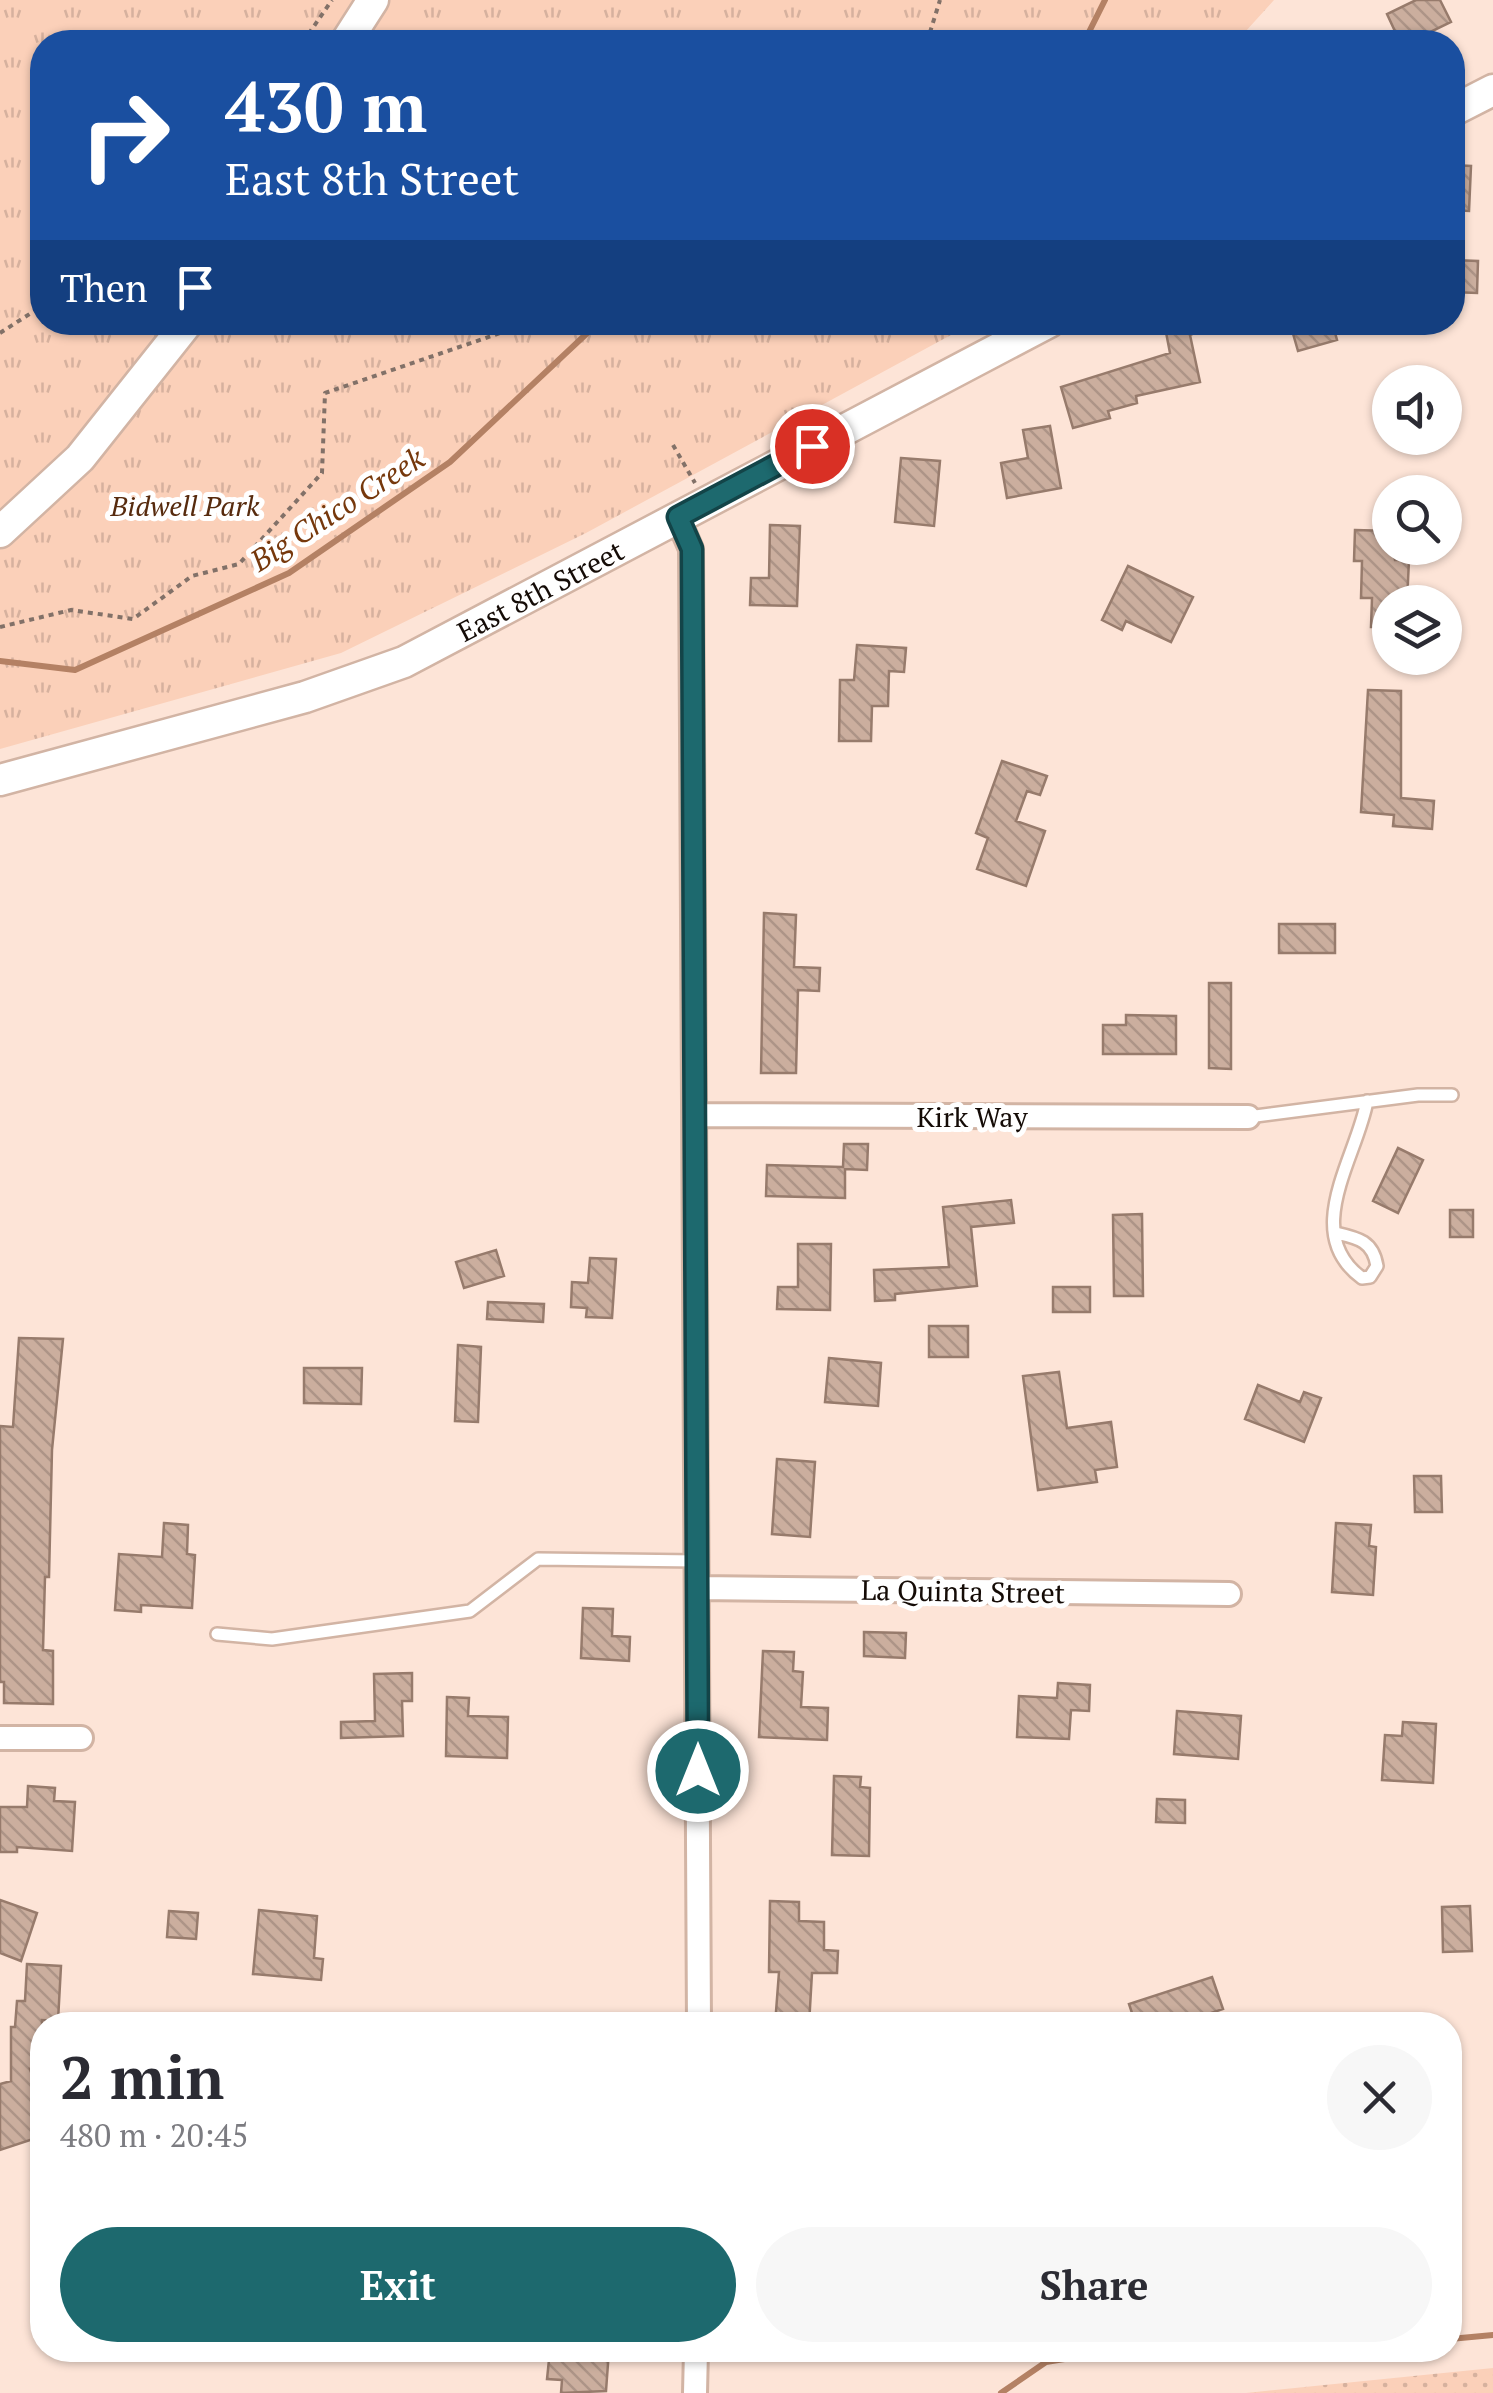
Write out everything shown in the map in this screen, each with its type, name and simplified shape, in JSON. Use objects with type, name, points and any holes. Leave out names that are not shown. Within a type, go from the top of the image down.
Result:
[{"type":"street","points":[[354,30],[373,0]]},
{"type":"street","points":[[1465,104],[1493,90]]},
{"type":"street","points":[[0,532],[80,458],[178,335]]},
{"type":"street","name":"East 8th Street","points":[[0,780],[286,703],[404,662],[681,506],[1022,335]]},
{"type":"street","points":[[681,506],[692,549],[699,2012]]},
{"type":"street","name":"Kirk Way","points":[[695,1115],[1248,1117]]},
{"type":"street","name":"La Quinta Street","points":[[698,1588],[1229,1594]]},
{"type":"street","points":[[0,1738],[82,1738]]},
{"type":"street","points":[[695,2393],[696,2362]]},
{"type":"lane","points":[[1248,1117],[1366,1101],[1452,1095]]},
{"type":"lane","points":[[1336,1233],[1333,1200],[1362,1130],[1366,1101]]},
{"type":"lane","points":[[217,1634],[272,1639],[470,1611],[538,1560],[697,1561]]},
{"type":"path","points":[[311,30],[332,0]]},
{"type":"path","points":[[931,30],[940,0]]},
{"type":"path","points":[[0,333],[30,314]]},
{"type":"path","points":[[0,627],[71,610],[133,619],[192,576],[238,564],[322,473],[325,393],[494,335]]},
{"type":"path","points":[[673,445],[698,487],[681,506]]},
{"type":"green space","name":"Bidwell Park","points":[[0,0],[1274,0],[1247,30],[30,30],[30,335],[951,335],[586,533],[341,653],[0,749]]},
{"type":"green space","points":[[1493,2368],[1493,2393],[1246,2393]]},
{"type":"building","points":[[1416,0],[1440,0],[1451,22],[1434,30],[1394,30],[1387,14]]},
{"type":"building","points":[[1465,166],[1471,166],[1469,211],[1465,211]]},
{"type":"building","points":[[1465,260],[1478,261],[1477,293],[1465,293]]},
{"type":"building","points":[[1167,335],[1190,335],[1200,382],[1136,396],[1137,403],[1108,411],[1110,418],[1073,428],[1061,387],[1170,353]]},
{"type":"building","points":[[1293,335],[1336,335],[1337,340],[1298,351]]},
{"type":"building","points":[[1050,426],[1061,488],[1007,498],[1001,463],[1028,458],[1023,430]]},
{"type":"building","points":[[901,458],[940,461],[934,526],[895,522]]},
{"type":"building","points":[[770,525],[800,526],[797,606],[750,605],[751,578],[769,578]]},
{"type":"building","points":[[1355,530],[1372,530],[1372,565],[1409,565],[1408,585],[1372,585],[1372,598],[1361,598],[1362,561],[1354,561]]},
{"type":"building","points":[[1128,566],[1193,597],[1171,642],[1126,621],[1122,630],[1102,620]]},
{"type":"building","points":[[857,645],[906,648],[904,672],[889,671],[888,706],[872,706],[871,741],[839,741],[840,680],[854,680]]},
{"type":"building","points":[[1368,690],[1401,691],[1401,798],[1434,801],[1432,829],[1393,826],[1394,815],[1361,812]]},
{"type":"building","points":[[1002,761],[1047,776],[1040,795],[1027,791],[1016,821],[1045,831],[1026,886],[977,869],[988,838],[976,833]]},
{"type":"building","points":[[764,913],[796,915],[794,967],[820,968],[819,991],[798,990],[796,1073],[761,1073]]},
{"type":"building","points":[[1279,924],[1335,924],[1335,953],[1279,953]]},
{"type":"building","points":[[1209,983],[1231,983],[1231,1069],[1209,1068]]},
{"type":"building","points":[[1126,1015],[1176,1016],[1176,1054],[1103,1054],[1103,1025],[1126,1025]]},
{"type":"building","points":[[844,1144],[868,1144],[867,1170],[845,1169],[845,1198],[766,1196],[767,1165],[843,1167]]},
{"type":"building","points":[[1398,1148],[1423,1160],[1398,1213],[1373,1201]]},
{"type":"building","points":[[1011,1200],[1014,1223],[971,1227],[977,1286],[895,1294],[895,1300],[875,1301],[874,1270],[949,1267],[943,1207]]},
{"type":"building","points":[[1450,1210],[1473,1210],[1473,1237],[1450,1237]]},
{"type":"building","points":[[1142,1214],[1143,1296],[1114,1296],[1113,1215]]},
{"type":"building","points":[[798,1244],[831,1244],[830,1310],[777,1309],[778,1287],[798,1287]]},
{"type":"building","points":[[496,1250],[504,1276],[464,1288],[456,1262]]},
{"type":"building","points":[[590,1258],[616,1259],[612,1318],[586,1317],[587,1308],[571,1307],[572,1282],[588,1283]]},
{"type":"building","points":[[1053,1287],[1090,1287],[1090,1312],[1053,1312]]},
{"type":"building","points":[[488,1302],[544,1304],[543,1322],[487,1319]]},
{"type":"building","points":[[929,1326],[968,1326],[968,1357],[929,1357]]},
{"type":"building","points":[[19,1338],[63,1339],[52,1450],[43,1650],[53,1651],[53,1704],[4,1703],[4,1682],[0,1682],[0,1426],[13,1427]]},
{"type":"building","points":[[458,1345],[481,1347],[478,1422],[455,1421]]},
{"type":"building","points":[[829,1358],[881,1363],[878,1406],[825,1402]]},
{"type":"building","points":[[304,1368],[362,1368],[361,1404],[304,1403]]},
{"type":"building","points":[[1059,1372],[1067,1428],[1111,1422],[1117,1467],[1095,1470],[1097,1482],[1038,1490],[1023,1376]]},
{"type":"building","points":[[1258,1385],[1300,1402],[1304,1392],[1321,1398],[1304,1442],[1245,1419]]},
{"type":"building","points":[[777,1459],[815,1462],[810,1537],[772,1534]]},
{"type":"building","points":[[1414,1476],[1441,1476],[1442,1512],[1415,1512]]},
{"type":"building","points":[[164,1523],[188,1525],[187,1554],[195,1555],[192,1608],[141,1605],[141,1612],[115,1610],[119,1554],[162,1557]]},
{"type":"building","points":[[1336,1523],[1371,1525],[1369,1546],[1376,1547],[1373,1595],[1332,1592]]},
{"type":"building","points":[[583,1608],[613,1609],[612,1636],[630,1637],[629,1661],[581,1658]]},
{"type":"building","points":[[864,1632],[906,1633],[905,1658],[864,1656]]},
{"type":"building","points":[[763,1651],[794,1652],[793,1671],[803,1672],[801,1707],[828,1708],[827,1740],[759,1737]]},
{"type":"building","points":[[412,1673],[412,1701],[402,1701],[403,1736],[341,1738],[341,1722],[375,1721],[374,1674]]},
{"type":"building","points":[[1058,1683],[1090,1685],[1089,1711],[1071,1710],[1069,1739],[1017,1737],[1019,1696],[1057,1698]]},
{"type":"building","points":[[447,1697],[469,1698],[468,1716],[508,1717],[507,1758],[446,1756]]},
{"type":"building","points":[[1177,1711],[1241,1716],[1238,1759],[1174,1754]]},
{"type":"building","points":[[1403,1722],[1436,1724],[1433,1783],[1382,1780],[1385,1735],[1402,1736]]},
{"type":"building","points":[[834,1776],[861,1777],[860,1787],[870,1788],[869,1856],[832,1855]]},
{"type":"building","points":[[28,1786],[55,1788],[54,1801],[75,1802],[72,1851],[17,1847],[17,1852],[0,1852],[0,1807],[27,1807]]},
{"type":"building","points":[[1157,1799],[1185,1800],[1185,1823],[1156,1822]]},
{"type":"building","points":[[0,1900],[37,1913],[21,1961],[0,1953]]},
{"type":"building","points":[[770,1901],[799,1902],[799,1921],[824,1922],[824,1950],[838,1951],[837,1973],[812,1973],[810,2012],[776,2012],[779,1972],[769,1972]]},
{"type":"building","points":[[1470,1906],[1472,1951],[1443,1952],[1442,1907]]},
{"type":"building","points":[[259,1910],[317,1916],[314,1958],[323,1959],[321,1980],[253,1974]]},
{"type":"building","points":[[169,1911],[198,1913],[196,1939],[167,1937]]},
{"type":"building","points":[[27,1964],[61,1966],[58,2012],[30,2012],[30,2140],[0,2150],[0,2084],[11,2081],[11,2027],[15,2027],[17,2001],[25,2001]]},
{"type":"building","points":[[1212,1977],[1223,2009],[1132,2012],[1129,2004]]},
{"type":"building","points":[[549,2362],[608,2362],[606,2391],[561,2393],[562,2380],[547,2379]]},
{"type":"waterway","name":"Big Chico Creek","points":[[1090,30],[1105,0]]},
{"type":"waterway","name":"Big Chico Creek","points":[[0,661],[75,670],[289,573],[450,462],[585,335]]},
{"type":"waterway","points":[[1462,2338],[1493,2335]]},
{"type":"waterway","points":[[1001,2393],[1046,2362]]},
{"type":"route","points":[[698,1771],[692,549],[678,517],[812,446]]}]
